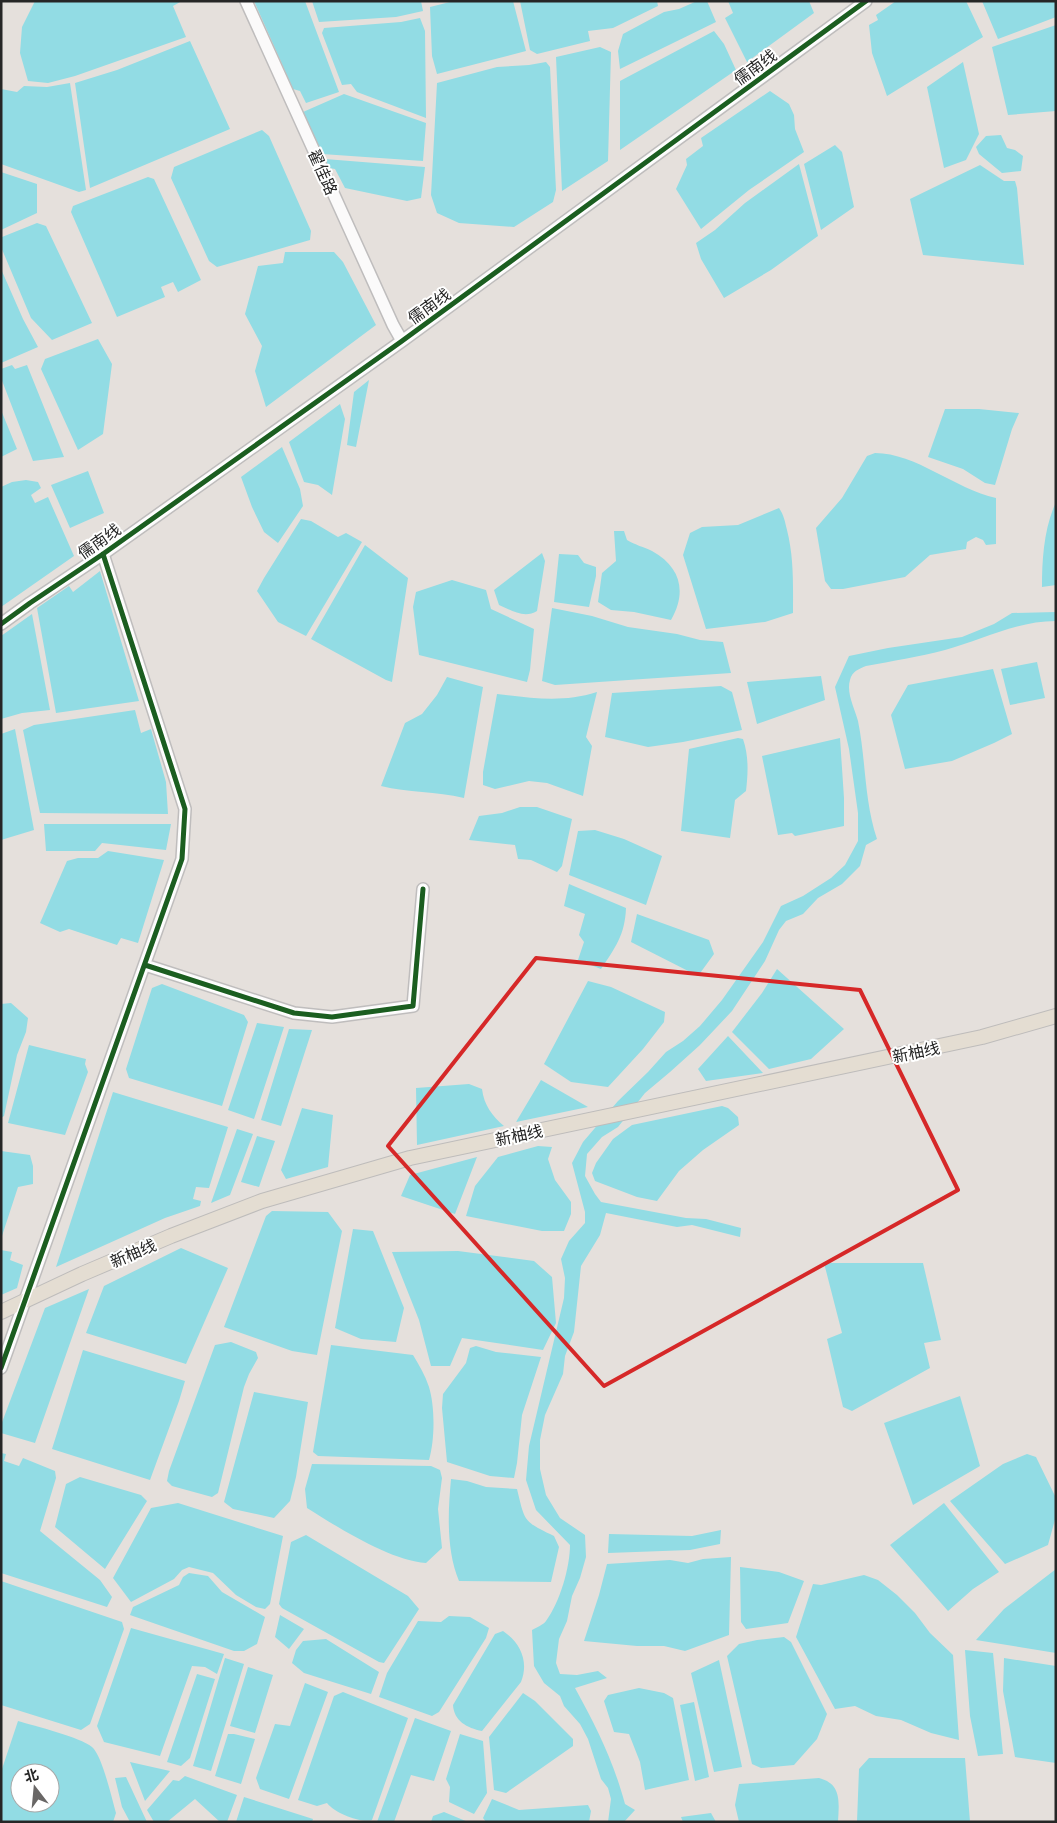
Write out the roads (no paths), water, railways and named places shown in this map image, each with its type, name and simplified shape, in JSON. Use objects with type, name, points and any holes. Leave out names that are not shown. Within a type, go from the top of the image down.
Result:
[{"type":"main road","name":"新柚线","points":[[1,1312],[171,1236],[262,1201],[410,1158],[964,1041],[1056,1016]]},
{"type":"street","name":"翟佳路","points":[[246,1],[393,325],[402,341]]},
{"type":"street","name":"儒南线","points":[[1,624],[30,602],[103,554],[402,341],[866,1]]},
{"type":"street","points":[[1,1368],[182,859],[185,809],[103,554]]},
{"type":"street","points":[[145,965],[294,1013],[332,1017],[413,1006],[423,889]]},
{"type":"water","points":[[35,1],[182,1],[173,6],[186,37],[75,76],[48,83],[28,81],[20,53],[22,27]]},
{"type":"water","points":[[254,1],[305,1],[339,92],[306,103],[300,91],[293,89]]},
{"type":"water","points":[[312,1],[421,1],[423,11],[396,17],[319,22]]},
{"type":"water","points":[[454,1],[513,1],[526,51],[437,74],[432,56],[430,7]]},
{"type":"water","points":[[520,1],[657,1],[658,6],[613,28],[588,31],[590,41],[537,54],[530,50]]},
{"type":"water","points":[[697,1],[707,1],[716,22],[620,69],[618,51],[623,34],[664,12],[679,9]]},
{"type":"water","points":[[728,1],[809,1],[814,13],[747,62],[725,18],[733,13]]},
{"type":"water","points":[[896,1],[966,1],[983,37],[887,96],[872,53],[869,25],[878,20],[876,15]]},
{"type":"water","points":[[982,1],[1056,1],[1056,17],[998,39]]},
{"type":"water","points":[[420,18],[425,31],[426,118],[357,92],[351,84],[342,85],[322,33],[324,28],[401,22]]},
{"type":"water","points":[[1056,25],[1056,111],[1008,115],[992,47]]},
{"type":"water","points":[[714,31],[724,44],[736,70],[620,150],[620,81]]},
{"type":"water","points":[[190,41],[230,129],[90,188],[75,83],[117,70]]},
{"type":"water","points":[[600,47],[611,52],[608,161],[562,191],[556,57]]},
{"type":"water","points":[[546,62],[550,67],[556,190],[553,202],[514,227],[459,223],[437,213],[431,195],[437,83],[497,67]]},
{"type":"water","points":[[963,62],[979,134],[966,160],[944,168],[927,87]]},
{"type":"water","points":[[70,83],[86,190],[79,192],[1,164],[1,89],[17,92],[24,86],[47,87]]},
{"type":"water","points":[[770,91],[789,104],[794,115],[795,129],[804,152],[749,190],[701,229],[676,189],[687,165],[686,159],[703,146],[701,138]]},
{"type":"water","points":[[344,94],[426,123],[423,161],[322,154],[303,112]]},
{"type":"water","points":[[262,130],[269,136],[311,231],[310,240],[217,267],[209,261],[171,178],[174,167]]},
{"type":"water","points":[[1001,135],[1007,148],[1015,150],[1023,156],[1021,171],[1002,173],[979,154],[976,147],[986,136]]},
{"type":"water","points":[[835,145],[842,152],[854,207],[821,230],[804,164]]},
{"type":"water","points":[[325,159],[425,167],[421,198],[407,201],[345,188],[335,169],[329,168]]},
{"type":"water","points":[[799,164],[818,236],[771,270],[724,298],[701,259],[696,243],[715,230],[745,203]]},
{"type":"water","points":[[980,165],[1004,181],[1015,181],[1024,265],[923,255],[910,199]]},
{"type":"water","points":[[1,172],[37,184],[37,213],[1,230]]},
{"type":"water","points":[[148,177],[154,179],[201,280],[178,292],[173,282],[161,287],[165,297],[117,317],[71,212],[73,206]]},
{"type":"water","points":[[37,223],[46,226],[92,323],[52,340],[31,318],[1,247],[2,237]]},
{"type":"water","points":[[285,252],[334,252],[343,262],[376,325],[266,407],[255,371],[262,346],[245,314],[258,266],[283,263]]},
{"type":"water","points":[[1,269],[23,319],[38,347],[1,363]]},
{"type":"water","points":[[98,339],[112,364],[103,434],[78,450],[41,369],[45,359]]},
{"type":"water","points":[[12,365],[15,369],[27,365],[64,457],[33,461],[1,378],[1,369]]},
{"type":"water","points":[[369,380],[356,447],[347,445],[354,392]]},
{"type":"water","points":[[340,404],[345,419],[332,495],[318,485],[304,482],[289,442]]},
{"type":"water","points":[[945,409],[979,409],[1019,413],[1012,429],[995,485],[985,483],[963,469],[928,457]]},
{"type":"water","points":[[1,410],[17,449],[1,457]]},
{"type":"water","points":[[282,447],[300,489],[303,506],[278,543],[264,532],[241,477]]},
{"type":"water","points":[[875,453],[905,459],[966,487],[996,498],[996,544],[986,545],[983,540],[976,537],[967,542],[966,549],[930,555],[905,577],[843,589],[831,589],[825,581],[816,528],[842,498],[867,456]]},
{"type":"water","points":[[88,471],[104,513],[70,528],[51,485]]},
{"type":"water","points":[[26,480],[38,482],[41,488],[31,495],[35,503],[48,497],[74,556],[1,607],[1,487],[12,482]]},
{"type":"water","points":[[1056,502],[1056,585],[1042,587],[1044,544]]},
{"type":"water","points":[[779,508],[785,521],[791,551],[793,613],[765,622],[706,629],[683,555],[690,533],[702,527],[738,525]]},
{"type":"water","points":[[301,519],[311,521],[338,537],[346,533],[362,542],[306,636],[278,622],[257,591]]},
{"type":"water","points":[[614,531],[624,531],[627,540],[662,557],[675,572],[680,590],[676,610],[671,620],[634,612],[611,610],[598,602],[602,573],[616,561]]},
{"type":"water","points":[[365,545],[408,578],[392,682],[311,639]]},
{"type":"water","points":[[542,553],[545,561],[537,611],[522,614],[499,605],[494,590]]},
{"type":"water","points":[[559,554],[578,555],[584,563],[596,567],[596,576],[589,607],[554,602]]},
{"type":"water","points":[[100,571],[139,701],[56,713],[37,608],[69,586],[73,592]]},
{"type":"water","points":[[452,580],[486,590],[491,609],[534,629],[527,682],[419,655],[413,607],[416,592]]},
{"type":"water","points":[[552,608],[592,616],[628,627],[677,634],[700,640],[723,642],[731,673],[555,685],[542,681]]},
{"type":"water","points":[[1056,612],[1056,621],[1027,624],[945,650],[866,666],[854,672],[850,680],[849,690],[861,736],[867,795],[877,839],[866,845],[860,866],[842,884],[818,898],[803,914],[786,921],[779,930],[765,961],[732,1011],[700,1045],[645,1093],[618,1127],[602,1137],[587,1154],[585,1176],[601,1202],[686,1218],[706,1219],[741,1228],[740,1237],[692,1225],[677,1227],[606,1213],[600,1235],[581,1266],[574,1332],[565,1356],[563,1374],[545,1415],[540,1440],[540,1469],[546,1495],[560,1518],[585,1535],[586,1557],[572,1596],[567,1621],[559,1639],[556,1663],[560,1674],[577,1675],[598,1671],[607,1678],[575,1688],[604,1745],[625,1804],[635,1810],[624,1822],[608,1822],[611,1799],[608,1788],[601,1779],[588,1739],[580,1724],[564,1706],[560,1696],[544,1683],[534,1666],[532,1630],[545,1622],[556,1604],[566,1574],[570,1554],[570,1545],[536,1510],[526,1480],[529,1446],[564,1298],[565,1278],[561,1259],[569,1241],[585,1223],[585,1212],[572,1163],[583,1142],[618,1101],[666,1052],[683,1041],[700,1026],[722,1000],[763,942],[781,906],[803,896],[831,878],[845,865],[858,841],[858,813],[849,749],[835,687],[849,656],[962,637],[994,624],[1012,613]]},
{"type":"water","points":[[32,614],[50,710],[22,713],[1,719],[1,636]]},
{"type":"water","points":[[1037,662],[1045,698],[1010,705],[1001,669]]},
{"type":"water","points":[[993,669],[1012,734],[952,761],[905,769],[891,715],[908,685]]},
{"type":"water","points":[[821,676],[825,700],[757,724],[747,682]]},
{"type":"water","points":[[447,677],[483,687],[464,798],[381,786],[405,723],[422,714],[437,695]]},
{"type":"water","points":[[721,686],[732,692],[742,730],[648,747],[605,737],[612,693]]},
{"type":"water","points":[[597,692],[586,737],[592,746],[583,796],[547,783],[529,781],[495,789],[483,785],[483,772],[497,694],[559,699]]},
{"type":"water","points":[[135,710],[141,733],[151,729],[166,782],[168,814],[40,813],[23,730],[34,725]]},
{"type":"water","points":[[15,729],[34,830],[1,840],[1,734]]},
{"type":"water","points":[[738,738],[743,739],[747,758],[746,791],[735,800],[730,838],[681,831],[689,749]]},
{"type":"water","points":[[840,738],[844,826],[795,836],[792,833],[778,835],[762,756]]},
{"type":"water","points":[[520,807],[537,807],[572,819],[562,866],[557,872],[531,860],[518,859],[515,845],[469,840],[479,816],[502,813]]},
{"type":"water","points":[[44,824],[171,824],[166,850],[102,843],[95,851],[46,851]]},
{"type":"water","points":[[595,830],[624,839],[662,856],[646,905],[569,875],[578,831]]},
{"type":"water","points":[[108,851],[164,860],[138,943],[121,938],[117,945],[69,929],[60,932],[40,923],[67,861],[78,858],[98,858]]},
{"type":"water","points":[[569,884],[626,908],[621,934],[615,948],[601,969],[578,960],[584,942],[579,935],[585,914],[564,906]]},
{"type":"water","points":[[637,914],[709,940],[714,954],[698,976],[631,942]]},
{"type":"water","points":[[777,969],[844,1029],[811,1059],[769,1069],[732,1032],[762,993]]},
{"type":"water","points":[[588,981],[611,987],[665,1012],[664,1022],[643,1049],[608,1087],[571,1082],[544,1064]]},
{"type":"water","points":[[162,984],[244,1015],[248,1022],[222,1106],[129,1078],[126,1069],[152,988]]},
{"type":"water","points":[[11,1003],[28,1018],[26,1032],[17,1055],[4,1116],[1,1118],[1,1004]]},
{"type":"water","points":[[257,1023],[284,1027],[254,1119],[228,1110]]},
{"type":"water","points":[[289,1029],[312,1030],[281,1126],[261,1120]]},
{"type":"water","points":[[728,1036],[763,1073],[706,1081],[698,1069]]},
{"type":"water","points":[[29,1045],[86,1059],[85,1064],[88,1072],[65,1135],[8,1123]]},
{"type":"water","points":[[541,1080],[588,1107],[516,1122]]},
{"type":"water","points":[[469,1084],[482,1089],[489,1110],[504,1126],[417,1145],[416,1088]]},
{"type":"water","points":[[113,1092],[228,1127],[209,1188],[196,1187],[193,1199],[201,1201],[200,1206],[165,1218],[56,1267]]},
{"type":"water","points":[[722,1106],[728,1108],[738,1117],[739,1125],[703,1150],[679,1171],[657,1201],[637,1197],[595,1181],[592,1173],[596,1163],[613,1139],[632,1125]]},
{"type":"water","points":[[302,1108],[333,1115],[328,1167],[286,1179],[281,1170]]},
{"type":"water","points":[[237,1129],[253,1134],[230,1195],[211,1203]]},
{"type":"water","points":[[257,1136],[275,1141],[259,1187],[241,1182]]},
{"type":"water","points":[[538,1146],[552,1147],[548,1159],[555,1180],[571,1202],[571,1214],[564,1231],[542,1231],[466,1216],[475,1186],[498,1157]]},
{"type":"water","points":[[1,1151],[30,1155],[33,1166],[33,1184],[18,1187],[1,1239]]},
{"type":"water","points":[[477,1157],[455,1214],[401,1196],[410,1175]]},
{"type":"water","points":[[272,1211],[328,1212],[342,1231],[317,1355],[292,1351],[224,1327],[266,1216]]},
{"type":"water","points":[[353,1229],[373,1231],[404,1308],[396,1342],[361,1339],[335,1328]]},
{"type":"water","points":[[181,1248],[228,1268],[186,1364],[86,1333],[104,1286]]},
{"type":"water","points":[[1,1250],[12,1252],[10,1260],[23,1265],[17,1288],[1,1295]]},
{"type":"water","points":[[458,1251],[534,1261],[552,1277],[556,1323],[543,1350],[462,1338],[450,1366],[431,1366],[419,1320],[392,1252]]},
{"type":"water","points":[[824,1263],[923,1263],[941,1340],[924,1343],[930,1368],[852,1411],[843,1407],[827,1339],[842,1333]]},
{"type":"water","points":[[89,1289],[35,1443],[1,1433],[1,1425],[45,1308]]},
{"type":"water","points":[[231,1342],[256,1352],[258,1358],[244,1387],[218,1493],[212,1497],[172,1486],[167,1481],[215,1345]]},
{"type":"water","points":[[331,1345],[413,1355],[422,1370],[431,1395],[433,1433],[429,1460],[318,1456],[313,1452]]},
{"type":"water","points":[[476,1346],[496,1352],[541,1357],[522,1415],[514,1478],[490,1476],[447,1462],[442,1408],[443,1394],[466,1363],[470,1348]]},
{"type":"water","points":[[83,1350],[185,1381],[150,1480],[52,1449]]},
{"type":"water","points":[[254,1392],[308,1402],[296,1477],[290,1501],[274,1518],[233,1509],[224,1502]]},
{"type":"water","points":[[960,1396],[980,1466],[913,1505],[884,1423]]},
{"type":"water","points":[[1,1453],[6,1454],[4,1461],[19,1466],[23,1458],[55,1471],[56,1478],[40,1531],[100,1580],[112,1597],[107,1607],[1,1573]]},
{"type":"water","points":[[1027,1454],[1036,1457],[1056,1498],[1056,1516],[1048,1545],[1005,1564],[950,1501],[1003,1464]]},
{"type":"water","points":[[312,1464],[431,1466],[440,1470],[442,1478],[438,1509],[442,1548],[426,1563],[412,1561],[365,1542],[307,1508],[305,1489]]},
{"type":"water","points":[[80,1477],[141,1495],[147,1501],[105,1569],[55,1527],[66,1484]]},
{"type":"water","points":[[451,1479],[467,1481],[486,1487],[517,1489],[527,1519],[536,1527],[554,1536],[559,1547],[551,1582],[459,1581],[450,1544],[449,1504]]},
{"type":"water","points":[[178,1503],[283,1536],[270,1604],[265,1609],[256,1607],[236,1595],[213,1573],[189,1567],[182,1570],[174,1579],[131,1602],[113,1578],[151,1508]]},
{"type":"water","points":[[944,1503],[999,1572],[973,1589],[948,1611],[890,1545]]},
{"type":"water","points":[[721,1530],[720,1544],[690,1550],[608,1553],[609,1534],[692,1536]]},
{"type":"water","points":[[306,1535],[408,1596],[419,1609],[384,1663],[282,1608],[279,1604],[291,1542]]},
{"type":"water","points":[[731,1557],[729,1635],[685,1651],[664,1646],[637,1646],[584,1641],[607,1564],[670,1560],[688,1563],[703,1559]]},
{"type":"water","points":[[740,1567],[779,1572],[804,1581],[788,1623],[746,1629],[741,1622]]},
{"type":"water","points":[[1056,1569],[1056,1653],[976,1640],[1004,1609]]},
{"type":"water","points":[[189,1573],[208,1576],[222,1592],[265,1617],[257,1644],[244,1651],[234,1651],[130,1615],[133,1607],[179,1585],[183,1577]]},
{"type":"water","points":[[864,1575],[878,1580],[897,1595],[915,1613],[930,1633],[953,1655],[959,1740],[931,1733],[901,1720],[876,1716],[855,1706],[835,1709],[796,1637],[813,1584],[821,1585]]},
{"type":"water","points":[[1,1581],[122,1622],[124,1629],[90,1724],[81,1730],[1,1705]]},
{"type":"water","points":[[280,1615],[304,1629],[289,1649],[275,1637]]},
{"type":"water","points":[[449,1616],[470,1617],[489,1628],[486,1638],[439,1712],[432,1716],[379,1697],[387,1673],[418,1621],[441,1622]]},
{"type":"water","points":[[131,1628],[224,1654],[217,1674],[205,1667],[192,1666],[160,1756],[104,1742],[97,1726]]},
{"type":"water","points":[[503,1631],[519,1647],[524,1660],[523,1675],[521,1682],[482,1731],[462,1723],[454,1711],[453,1705],[495,1634]]},
{"type":"water","points":[[784,1637],[791,1642],[827,1714],[817,1739],[794,1765],[761,1768],[752,1764],[727,1656],[739,1644]]},
{"type":"water","points":[[326,1639],[379,1672],[371,1694],[304,1673],[292,1663],[296,1650],[303,1641]]},
{"type":"water","points":[[965,1650],[993,1653],[1003,1754],[978,1756],[970,1716]]},
{"type":"water","points":[[225,1658],[244,1664],[211,1771],[193,1766]]},
{"type":"water","points":[[1004,1658],[1056,1666],[1056,1763],[1015,1757],[1003,1691]]},
{"type":"water","points":[[719,1660],[742,1767],[714,1772],[691,1673]]},
{"type":"water","points":[[248,1667],[273,1675],[255,1733],[230,1726]]},
{"type":"water","points":[[197,1674],[215,1679],[190,1758],[181,1766],[167,1762]]},
{"type":"water","points":[[305,1683],[328,1692],[289,1799],[260,1789],[256,1778],[275,1724],[290,1726]]},
{"type":"water","points":[[639,1688],[664,1693],[673,1698],[689,1780],[645,1790],[640,1762],[629,1734],[614,1732],[604,1701],[608,1695]]},
{"type":"water","points":[[343,1692],[408,1718],[372,1820],[361,1820],[348,1816],[327,1803],[317,1806],[298,1800],[334,1696]]},
{"type":"water","points":[[523,1693],[535,1701],[573,1739],[573,1746],[506,1793],[494,1790],[489,1737]]},
{"type":"water","points":[[694,1702],[709,1777],[695,1781],[680,1705]]},
{"type":"water","points":[[415,1718],[451,1731],[434,1781],[411,1775],[394,1822],[377,1822]]},
{"type":"water","points":[[18,1721],[78,1739],[92,1747],[96,1752],[116,1813],[113,1822],[1,1822],[1,1772]]},
{"type":"water","points":[[228,1734],[255,1739],[241,1784],[215,1776]]},
{"type":"water","points":[[460,1734],[483,1741],[487,1793],[474,1814],[449,1802],[450,1787],[446,1779]]},
{"type":"water","points":[[869,1758],[965,1758],[970,1822],[857,1822],[859,1769]]},
{"type":"water","points":[[130,1762],[170,1771],[145,1801]]},
{"type":"water","points":[[185,1776],[237,1795],[227,1822],[220,1822],[195,1799],[167,1822],[154,1822],[147,1810],[173,1780],[179,1781]]},
{"type":"water","points":[[126,1777],[147,1822],[130,1822],[122,1807],[115,1778]]},
{"type":"water","points":[[819,1778],[832,1785],[838,1795],[838,1822],[739,1822],[735,1805],[739,1784]]},
{"type":"water","points":[[244,1797],[313,1819],[312,1822],[236,1822]]},
{"type":"water","points":[[492,1799],[519,1810],[588,1805],[591,1811],[589,1822],[486,1822],[483,1818]]},
{"type":"water","points":[[444,1812],[468,1822],[431,1822],[433,1816]]},
{"type":"water","points":[[711,1813],[716,1822],[683,1822],[681,1817]]}]
